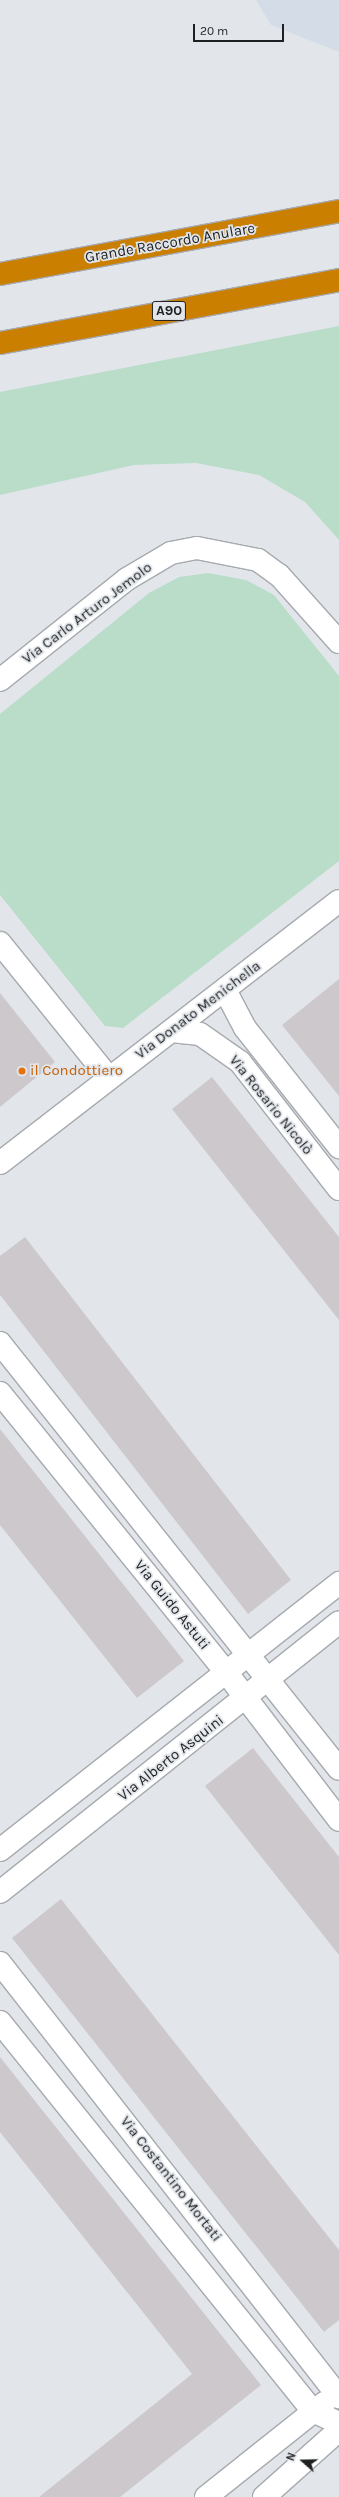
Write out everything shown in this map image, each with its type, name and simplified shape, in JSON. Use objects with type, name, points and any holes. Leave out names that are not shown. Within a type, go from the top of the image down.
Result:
[{"type":"highway","points":[[310,217],[339,205]]},
{"type":"highway","name":"Grande Raccordo Anulare","points":[[0,274],[339,211]]},
{"type":"highway","name":"A90","points":[[0,343],[339,280]]},
{"type":"highway","points":[[249,296],[339,292]]},
{"type":"street","name":"Via Carlo Arturo Jemolo","points":[[0,680],[153,563],[171,553],[197,548],[225,552],[258,560],[279,575],[339,642]]},
{"type":"street","name":"Via Donato Menichella","points":[[0,1163],[108,1077],[338,906]]},
{"type":"street","points":[[0,943],[108,1077]]},
{"type":"street","name":"Via Rosario Nicolò","points":[[225,990],[245,1028],[339,1147]]},
{"type":"street","name":"Via Rosario Nicolò","points":[[171,1031],[200,1034],[240,1062],[339,1189]]},
{"type":"street","name":"Via Guido Astuti","points":[[0,1343],[339,1769]]},
{"type":"street","name":"Via Guido Astuti","points":[[0,1393],[226,1672],[245,1700],[339,1820]]},
{"type":"street","points":[[0,1850],[339,1583]]},
{"type":"street","name":"Via Alberto Asquini","points":[[0,1892],[245,1700],[339,1622]]},
{"type":"street","name":"Via Costantino Mortati","points":[[0,1963],[339,2393]]},
{"type":"street","points":[[0,2022],[313,2411],[339,2423]]},
{"type":"street","points":[[206,2497],[313,2411],[339,2393]]},
{"type":"street","points":[[264,2497],[339,2430]]},
{"type":"shaded area","points":[[256,0],[339,0],[339,52],[271,25]]},
{"type":"green space","points":[[339,326],[339,540],[305,502],[259,475],[196,463],[134,465],[0,495],[0,392]]},
{"type":"green space","points":[[208,573],[246,580],[274,595],[339,676],[339,861],[123,1028],[105,1026],[0,895],[0,714],[149,593],[179,577]]},
{"type":"building","points":[[339,979],[339,1096],[282,1025]]},
{"type":"building","points":[[0,993],[55,1062],[0,1107]]},
{"type":"building","points":[[212,1077],[339,1237],[339,1320],[172,1109]]},
{"type":"building","points":[[25,1237],[291,1580],[248,1614],[0,1295],[0,1256]]},
{"type":"building","points":[[0,1429],[184,1661],[137,1698],[0,1525]]},
{"type":"building","points":[[253,1748],[339,1857],[339,1955],[205,1786]]},
{"type":"building","points":[[61,1899],[339,2250],[339,2320],[324,2332],[12,1938]]},
{"type":"building","points":[[0,2057],[261,2385],[120,2497],[39,2497],[192,2374],[0,2132]]},
{"type":"place","name":"il Condottiero","points":[[22,1071]]}]
